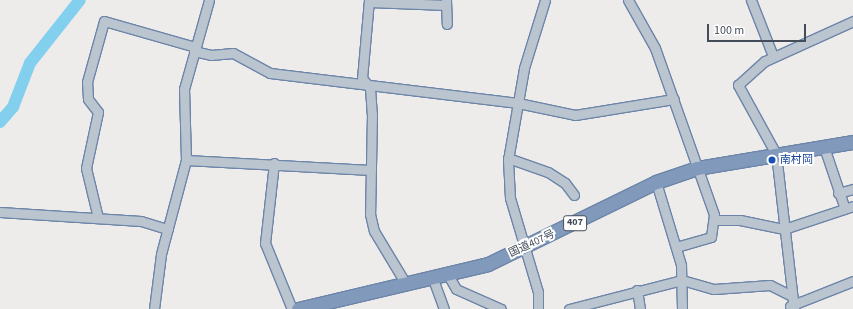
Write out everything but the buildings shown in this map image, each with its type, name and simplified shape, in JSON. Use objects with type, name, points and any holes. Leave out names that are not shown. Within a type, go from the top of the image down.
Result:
[{"type":"highway","name":"国道407号","points":[[298,309],[448,275],[522,249],[656,182],[697,168],[853,142]]},
{"type":"street","points":[[154,309],[168,229],[186,160],[184,89],[209,0]]},
{"type":"street","points":[[538,309],[538,292],[522,249],[510,198],[508,158],[528,53],[545,0]]},
{"type":"street","points":[[628,0],[656,48],[714,220],[707,240],[677,247]]},
{"type":"street","points":[[751,0],[773,56]]},
{"type":"street","points":[[406,284],[374,231],[370,214],[370,88],[362,78],[369,1],[446,2],[446,24]]},
{"type":"street","points":[[792,304],[776,154],[738,85],[773,56],[853,21]]},
{"type":"street","points":[[98,218],[86,168],[98,112],[88,99],[88,82],[104,22],[211,55],[234,53],[270,74],[370,88],[518,103],[575,115],[674,99]]},
{"type":"street","points":[[714,220],[740,220],[784,229],[849,208],[838,193],[824,146]]},
{"type":"street","points":[[508,158],[548,172],[565,183],[574,195]]},
{"type":"street","points":[[186,160],[274,163],[371,170]]},
{"type":"street","points":[[274,163],[264,243],[292,309]]},
{"type":"street","points":[[656,182],[677,247],[682,280],[682,309]]},
{"type":"street","points":[[838,193],[853,190]]},
{"type":"street","points":[[0,212],[141,221],[168,229]]},
{"type":"street","points":[[448,275],[456,289],[501,309]]},
{"type":"street","points":[[433,279],[444,309]]},
{"type":"street","points":[[569,309],[637,290],[682,280],[714,289],[770,286],[792,304]]},
{"type":"street","points":[[792,304],[853,281]]},
{"type":"street","points":[[637,290],[640,309]]},
{"type":"waterway","points":[[0,122],[13,107],[30,63],[80,0]]},
{"type":"place","name":"南村岡","points":[[772,160]]}]
